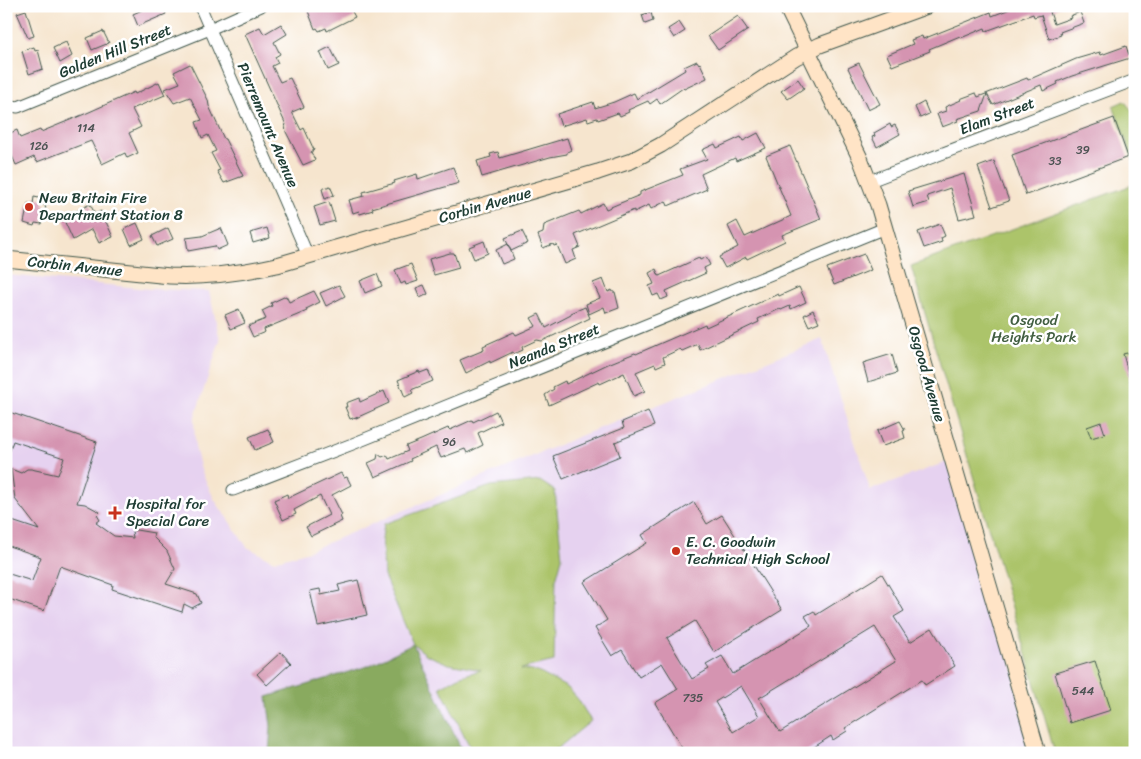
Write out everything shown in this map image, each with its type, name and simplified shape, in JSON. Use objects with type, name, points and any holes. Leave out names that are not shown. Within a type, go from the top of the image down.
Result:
[{"type":"main road","name":"Osgood Avenue","points":[[786,6],[870,181],[1038,753]]},
{"type":"main road","name":"Corbin Avenue","points":[[6,259],[193,277],[239,273],[308,256],[631,161],[662,145],[784,64],[807,51],[927,6]]},
{"type":"street","name":"Pierremount Avenue","points":[[200,6],[308,256]]},
{"type":"street","name":"Golden Hill Street","points":[[6,105],[18,106],[210,29],[261,6]]},
{"type":"street","name":"Elam Street","points":[[870,181],[1135,80]]},
{"type":"street","name":"Neanda Street","points":[[233,490],[355,444],[885,228]]},
{"type":"shaded area","name":"E. C. Goodwin Technical High School","points":[[6,275],[149,289],[209,291],[220,340],[194,419],[195,447],[201,470],[214,499],[247,547],[274,561],[306,552],[580,436],[822,339],[870,490],[952,460],[1038,753],[463,753],[413,644],[368,666],[267,697],[271,726],[269,753],[6,753]]},
{"type":"green space","points":[[1124,101],[1135,114],[1135,164],[1113,106]]},
{"type":"green space","name":"Osgood Heights Park","points":[[1135,184],[1135,753],[1055,753],[911,266]]},
{"type":"green space","points":[[540,481],[555,491],[562,558],[556,580],[554,661],[521,669],[538,672],[568,688],[578,699],[591,721],[552,753],[473,753],[440,687],[461,676],[481,670],[449,664],[427,655],[413,644],[384,576],[382,538],[384,524],[491,486]]},
{"type":"green space","points":[[413,644],[463,753],[269,753],[271,726],[267,697],[368,666]]},
{"type":"building","points":[[151,6],[163,6],[166,14],[138,26],[133,14]]},
{"type":"building","points":[[317,6],[349,6],[355,17],[327,31],[326,28],[319,31],[317,28],[315,29],[308,11]]},
{"type":"building","points":[[1009,6],[1061,6],[1050,12],[1054,24],[1071,18],[1070,16],[1080,12],[1084,23],[1060,32],[1061,35],[1049,39],[1041,15],[1034,17],[1033,14],[986,31],[985,28],[961,38],[960,36],[929,49],[930,51],[892,66],[887,55],[913,44],[911,40],[922,36],[923,39],[991,12],[992,16],[1010,9]]},
{"type":"building","points":[[26,10],[34,36],[28,38],[17,13]]},
{"type":"building","points":[[651,12],[653,21],[645,24],[642,15]]},
{"type":"building","points":[[738,16],[748,30],[718,50],[708,36]]},
{"type":"building","points":[[679,22],[685,31],[674,38],[668,29]]},
{"type":"building","points":[[281,24],[287,34],[274,42],[280,54],[275,57],[278,63],[272,66],[280,82],[290,78],[304,107],[292,112],[301,130],[304,128],[314,150],[311,152],[315,160],[303,165],[286,132],[286,125],[245,34],[260,27],[264,34]]},
{"type":"building","points":[[103,31],[109,43],[92,50],[87,38]]},
{"type":"building","points":[[66,42],[72,56],[60,63],[53,48]]},
{"type":"building","points":[[1126,46],[1130,58],[1072,76],[1057,82],[1058,84],[1043,91],[1041,85],[993,105],[987,94],[981,111],[957,119],[958,121],[942,127],[937,114],[946,111],[945,107],[960,99],[976,93],[978,97],[1027,78],[1028,80],[1076,59],[1100,52],[1101,55]]},
{"type":"building","points":[[34,47],[35,51],[38,50],[43,69],[29,74],[22,51]]},
{"type":"building","points":[[330,47],[339,65],[328,70],[320,52]]},
{"type":"building","points":[[697,61],[700,63],[707,78],[683,88],[660,104],[657,99],[650,104],[648,101],[628,110],[629,112],[620,116],[618,113],[598,120],[597,118],[588,121],[587,118],[561,126],[557,114],[593,102],[595,108],[634,93],[637,99],[685,70],[684,67]]},
{"type":"building","points":[[859,63],[880,104],[868,110],[848,68]]},
{"type":"building","points":[[190,64],[243,176],[224,183],[217,171],[220,170],[211,153],[216,151],[208,135],[202,138],[196,122],[202,120],[190,97],[174,103],[165,89],[180,83],[174,72]]},
{"type":"building","points":[[798,79],[804,88],[788,99],[781,91]]},
{"type":"building","points":[[159,82],[165,95],[132,109],[141,127],[129,133],[138,153],[127,158],[125,153],[102,164],[91,141],[37,162],[34,157],[16,165],[6,142],[6,135],[17,130],[20,138],[40,130],[41,132],[134,92],[135,94]]},
{"type":"building","points":[[924,102],[929,114],[920,118],[915,107]]},
{"type":"building","points":[[1114,118],[1128,157],[1026,195],[1012,155]]},
{"type":"building","points":[[890,124],[891,127],[895,125],[900,134],[877,147],[872,137],[875,136],[874,133]]},
{"type":"building","points":[[758,133],[766,148],[736,161],[735,158],[701,174],[707,189],[668,206],[666,201],[651,209],[649,205],[634,212],[634,210],[575,235],[580,247],[573,250],[576,259],[565,264],[557,245],[554,246],[553,244],[543,248],[538,235],[543,233],[544,225],[579,211],[581,214],[603,203],[606,209],[640,195],[640,192],[683,175],[680,169],[707,159],[702,150],[715,144],[717,148],[741,137],[743,141]]},
{"type":"building","points":[[567,138],[571,150],[567,154],[550,157],[482,177],[477,161],[491,157],[490,154],[498,152],[500,158]]},
{"type":"building","points":[[790,146],[821,219],[782,235],[785,241],[725,268],[719,257],[738,247],[728,226],[737,221],[745,237],[791,216],[766,156]]},
{"type":"building","points":[[994,161],[1009,201],[992,207],[978,167]]},
{"type":"building","points":[[453,167],[459,183],[372,208],[373,210],[360,214],[359,211],[353,213],[349,200],[364,196],[363,192],[395,183],[394,181],[417,174],[418,179]]},
{"type":"building","points":[[964,174],[976,215],[959,219],[950,188],[927,196],[929,202],[913,207],[908,191]]},
{"type":"building","points":[[330,186],[334,195],[325,199],[322,189]]},
{"type":"building","points":[[34,197],[44,199],[43,205],[46,205],[42,224],[35,223],[34,226],[24,223],[28,203],[33,204]]},
{"type":"building","points":[[329,202],[335,221],[320,225],[314,207]]},
{"type":"building","points":[[90,204],[95,214],[101,211],[113,237],[99,243],[92,229],[73,240],[63,218]]},
{"type":"building","points":[[137,223],[144,239],[131,245],[124,229]]},
{"type":"building","points":[[940,224],[945,236],[941,238],[942,242],[924,248],[918,232]]},
{"type":"building","points":[[168,228],[173,239],[157,246],[152,236]]},
{"type":"building","points":[[221,228],[228,245],[217,250],[215,246],[188,251],[186,238],[202,236]]},
{"type":"building","points":[[267,228],[270,238],[253,243],[250,233]]},
{"type":"building","points":[[522,231],[528,243],[511,251],[505,238]]},
{"type":"building","points":[[484,241],[488,253],[474,259],[469,247]]},
{"type":"building","points":[[508,244],[514,259],[502,264],[496,250]]},
{"type":"building","points":[[454,253],[459,268],[434,275],[429,259]]},
{"type":"building","points":[[864,254],[871,270],[834,285],[827,268]]},
{"type":"building","points":[[706,257],[710,265],[704,268],[706,273],[666,291],[668,297],[661,300],[658,294],[653,296],[649,286],[654,284],[649,273],[656,269],[659,276],[699,258],[700,260]]},
{"type":"building","points":[[411,264],[418,281],[406,285],[405,282],[401,284],[395,270]]},
{"type":"building","points":[[377,274],[382,286],[365,293],[360,281]]},
{"type":"building","points":[[603,279],[608,292],[612,290],[615,292],[619,308],[606,313],[604,307],[589,314],[586,304],[600,298],[593,283]]},
{"type":"building","points":[[339,285],[345,296],[326,306],[320,293]]},
{"type":"building","points":[[424,285],[428,294],[420,298],[416,288]]},
{"type":"building","points":[[799,287],[806,302],[791,309],[790,306],[780,309],[758,319],[759,322],[700,350],[698,344],[682,351],[680,349],[663,357],[665,363],[656,367],[655,364],[636,372],[645,391],[634,396],[624,373],[600,384],[599,382],[549,405],[545,395],[554,389],[553,387],[565,381],[566,384],[608,364],[705,324],[706,327],[778,294],[779,296]]},
{"type":"building","points":[[314,291],[320,302],[306,309],[307,311],[264,329],[265,332],[253,337],[248,326],[266,319],[262,311],[272,306],[271,303],[286,296],[289,302]]},
{"type":"building","points":[[585,307],[590,318],[542,341],[537,340],[522,347],[523,350],[514,354],[513,352],[490,363],[490,361],[466,373],[460,360],[484,350],[483,346],[514,332],[516,335],[536,326],[531,318],[539,314],[546,328]]},
{"type":"building","points":[[239,309],[245,323],[231,329],[225,315]]},
{"type":"building","points":[[813,310],[819,322],[809,326],[804,315]]},
{"type":"building","points":[[1135,351],[1135,386],[1132,387],[1123,354]]},
{"type":"building","points":[[892,354],[897,373],[868,382],[863,363]]},
{"type":"building","points":[[428,370],[433,381],[411,390],[413,393],[405,397],[398,380],[419,371],[420,373]]},
{"type":"building","points":[[384,391],[389,403],[350,419],[345,407],[347,407],[346,403],[359,398],[360,402]]},
{"type":"building","points":[[6,411],[97,442],[77,503],[85,504],[100,512],[97,515],[100,520],[96,523],[114,536],[133,538],[132,531],[136,530],[154,533],[153,537],[167,551],[175,569],[166,584],[197,594],[201,603],[192,608],[184,604],[182,612],[112,589],[113,585],[60,566],[44,611],[6,598],[6,573],[32,581],[41,557],[6,545],[6,519],[39,530],[15,499],[11,469],[21,473],[31,469],[58,475],[64,458],[13,441],[8,456],[6,456]]},
{"type":"building","points":[[496,411],[501,422],[478,433],[483,445],[467,453],[465,449],[441,458],[436,447],[410,459],[411,461],[375,477],[368,463],[377,459],[378,454],[382,457],[387,455],[389,459],[408,451],[406,446],[448,428],[450,430],[472,420],[473,422]]},
{"type":"building","points":[[648,411],[654,426],[615,442],[620,456],[563,479],[553,456],[624,428],[622,422]]},
{"type":"building","points":[[900,421],[905,430],[903,431],[905,438],[883,446],[877,431]]},
{"type":"building","points":[[1101,422],[1105,434],[1091,438],[1087,427]]},
{"type":"building","points":[[268,429],[274,442],[255,450],[249,437]]},
{"type":"building","points":[[341,473],[344,478],[347,477],[351,485],[332,495],[342,515],[340,516],[342,521],[311,536],[306,527],[329,515],[320,496],[294,510],[296,514],[283,520],[274,500],[287,494],[288,498]]},
{"type":"building","points":[[694,502],[707,524],[722,515],[782,610],[714,652],[695,621],[667,638],[692,679],[709,669],[706,665],[722,656],[733,674],[811,626],[805,616],[814,611],[816,615],[882,574],[904,611],[894,617],[910,642],[932,628],[955,666],[925,685],[922,680],[845,728],[847,731],[833,740],[831,736],[805,753],[685,753],[655,703],[678,689],[662,663],[639,677],[622,650],[612,656],[595,628],[607,620],[584,582],[647,543],[642,535]],"holes":[[[875,627],[896,661],[780,732],[759,698]],[[741,686],[759,716],[733,732],[715,702]]]},
{"type":"building","points":[[358,580],[367,615],[318,626],[310,591],[320,589],[321,595],[340,591],[338,585]]},
{"type":"building","points":[[281,652],[291,663],[267,685],[257,674]]},
{"type":"building","points":[[1095,661],[1111,710],[1070,723],[1055,673]]},
{"type":"place","name":"New Britain Fire Department Station 8","points":[[29,207]]},
{"type":"place","name":"Hospital for Special Care","points":[[115,513]]},
{"type":"place","name":"E. C. Goodwin Technical High School","points":[[676,551]]}]
